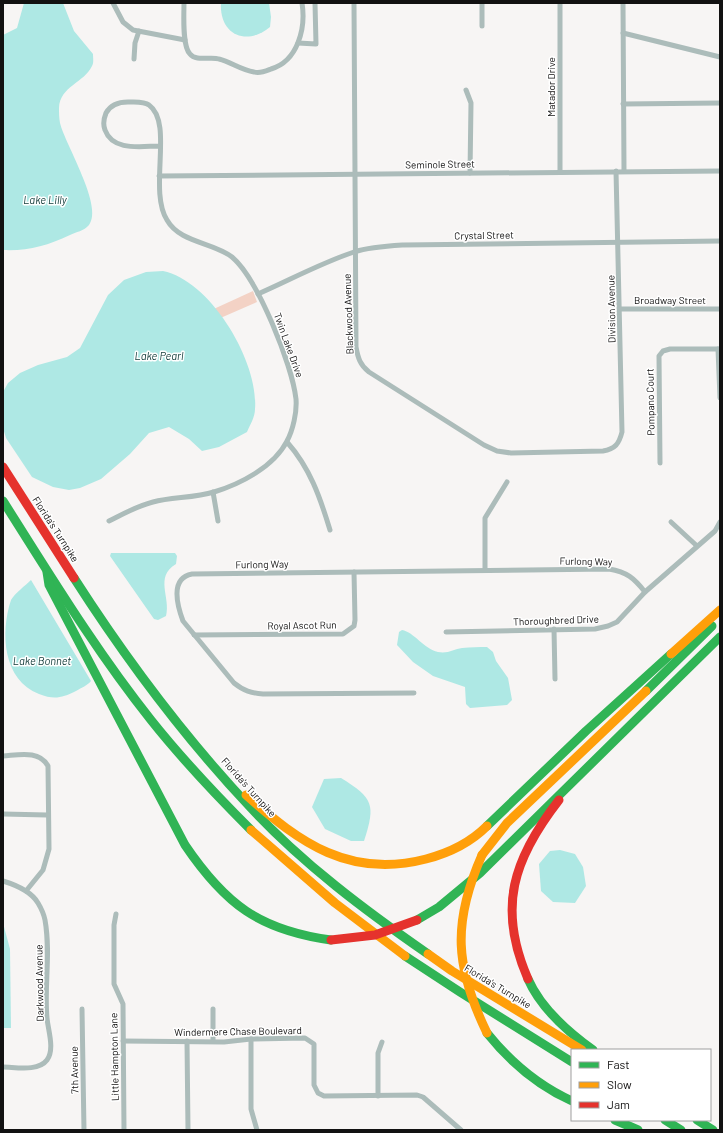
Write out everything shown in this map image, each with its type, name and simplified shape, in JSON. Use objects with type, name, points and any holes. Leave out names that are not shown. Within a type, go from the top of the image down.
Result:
[{"type":"highway","name":"Florida's Turnpike","points":[[3,467],[96,612],[127,655],[185,733],[222,773],[251,809],[293,849],[372,915],[452,971],[580,1049]]},
{"type":"highway","points":[[3,501],[88,632],[146,713],[176,750],[258,835],[342,909],[394,948],[571,1061]]},
{"type":"highway","points":[[46,569],[49,585],[185,845],[199,866],[228,898],[245,912],[266,924],[286,932],[309,938],[351,940],[372,936],[396,929],[417,920],[439,907],[480,873],[720,637]]},
{"type":"highway","points":[[222,773],[289,832],[310,846],[358,863],[383,866],[408,864],[433,859],[456,850],[481,833],[586,731],[720,610]]},
{"type":"highway","points":[[571,1100],[538,1084],[517,1069],[486,1033],[475,1012],[467,991],[460,952],[462,909],[474,871],[482,855],[507,823],[627,710],[720,618]]},
{"type":"highway","points":[[592,1049],[567,1029],[552,1014],[530,983],[515,944],[512,902],[521,862],[529,843],[568,790],[603,755],[610,745]]},
{"type":"highway","points":[[617,1121],[638,1130]]},
{"type":"highway","points":[[667,1121],[681,1130]]},
{"type":"highway","points":[[699,1121],[713,1130]]},
{"type":"street","points":[[112,3],[123,22],[133,30],[185,40]]},
{"type":"street","points":[[184,3],[185,40],[191,56],[196,58],[219,58],[254,72],[262,72],[280,67],[290,58],[298,43],[302,27],[302,3]]},
{"type":"street","points":[[298,43],[316,44],[315,3]]},
{"type":"street","name":"Blackwood Avenue","points":[[354,3],[356,347],[362,366],[369,372],[484,445],[496,451],[511,453],[603,451],[610,450],[617,446]]},
{"type":"street","points":[[482,3],[482,26]]},
{"type":"street","name":"Matador Drive","points":[[560,3],[560,171]]},
{"type":"street","points":[[623,3],[624,171]]},
{"type":"street","points":[[134,59],[135,43],[139,31]]},
{"type":"street","points":[[623,33],[720,57]]},
{"type":"street","points":[[466,90],[470,103],[470,173]]},
{"type":"street","points":[[121,102],[139,102],[148,104],[156,112],[160,126],[160,146],[127,146],[115,143],[105,130],[104,124],[106,114],[112,106],[121,102]]},
{"type":"street","points":[[623,104],[720,103]]},
{"type":"street","name":"Twin Lake Drive","points":[[109,521],[152,502],[213,492],[258,472],[272,461],[287,442],[294,424],[296,401],[293,378],[269,316],[241,265],[231,256],[174,229],[166,220],[158,195],[160,176],[160,146]]},
{"type":"street","name":"Seminole Street","points":[[160,176],[560,171],[720,171]]},
{"type":"street","name":"Division Avenue","points":[[616,171],[619,242],[622,432],[617,446]]},
{"type":"street","name":"Crystal Street","points":[[258,294],[330,261],[356,252],[403,245],[720,241]]},
{"type":"street","name":"Broadway Street","points":[[620,309],[720,309]]},
{"type":"street","name":"Pompano Court","points":[[660,463],[659,356],[663,351],[670,349],[719,349]]},
{"type":"street","points":[[719,349],[720,398]]},
{"type":"street","points":[[287,442],[300,457],[308,470],[318,491],[330,530]]},
{"type":"street","points":[[485,570],[485,518],[507,482]]},
{"type":"street","points":[[213,492],[218,521]]},
{"type":"street","points":[[671,522],[697,546]]},
{"type":"street","name":"Thoroughbred Drive","points":[[446,632],[595,628],[608,626],[617,622],[645,592],[715,531],[720,522]]},
{"type":"street","name":"Furlong Way","points":[[414,693],[251,693],[234,683],[183,621],[179,610],[177,588],[179,581],[184,575],[609,569],[624,572],[633,577],[645,592]]},
{"type":"street","name":"Royal Ascot Run","points":[[194,635],[343,634],[354,626],[354,572]]},
{"type":"street","points":[[554,629],[555,679]]},
{"type":"street","points":[[3,756],[36,755],[44,759],[48,766],[49,849],[47,861],[43,870],[26,891]]},
{"type":"street","points":[[3,814],[48,815]]},
{"type":"street","name":"Darkwood Avenue","points":[[3,881],[26,891],[38,903],[45,919],[47,939],[47,1017],[50,1036],[49,1054],[47,1060],[40,1066],[3,1067]]},
{"type":"street","name":"Little Hampton Lane","points":[[116,914],[114,925],[114,984],[123,1004],[124,1130]]},
{"type":"street","name":"7th Avenue","points":[[82,1009],[84,1130]]},
{"type":"street","points":[[213,1009],[213,1041]]},
{"type":"street","name":"Windermere Chase Boulevard","points":[[123,1041],[213,1041],[305,1038],[314,1044],[314,1085],[318,1093],[324,1096],[417,1095],[423,1098],[461,1130]]},
{"type":"street","points":[[251,1039],[251,1109],[258,1130]]},
{"type":"street","points":[[187,1041],[188,1130]]},
{"type":"street","points":[[378,1096],[378,1053],[382,1042]]},
{"type":"shaded area","points":[[253,291],[257,302],[209,323],[205,313]]},
{"type":"water","name":"Lake Lilly","points":[[24,3],[63,3],[74,31],[93,54],[92,66],[84,77],[63,95],[59,108],[59,117],[63,133],[88,190],[92,204],[92,216],[89,225],[85,229],[53,242],[29,249],[3,250],[3,35],[17,28]]},
{"type":"water","points":[[221,3],[269,3],[271,17],[270,27],[261,33],[252,36],[236,34],[224,23]]},
{"type":"water","name":"Lake Pearl","points":[[163,271],[181,278],[198,290],[214,307],[228,326],[240,347],[249,369],[254,390],[255,412],[247,432],[219,447],[202,451],[189,439],[169,427],[149,433],[130,454],[101,479],[80,488],[69,490],[53,487],[32,477],[6,438],[3,428],[3,392],[8,383],[20,373],[38,365],[67,357],[80,348],[108,295],[124,280],[146,272]]},
{"type":"water","points":[[111,553],[175,553],[177,556],[176,564],[169,569],[164,581],[167,602],[166,616],[158,620],[154,619],[110,556]]},
{"type":"water","name":"Lake Bonnet","points":[[31,580],[91,681],[76,691],[62,697],[54,698],[44,696],[27,687],[18,678],[11,667],[7,654],[6,627],[11,600]]},
{"type":"water","points":[[402,630],[411,634],[428,648],[438,652],[448,652],[462,648],[487,647],[493,652],[496,661],[508,678],[512,700],[507,705],[470,708],[466,704],[465,687],[433,676],[413,662],[397,645],[399,632]]},
{"type":"water","points":[[341,778],[360,791],[369,803],[370,818],[364,841],[351,841],[325,829],[312,807],[324,779]]},
{"type":"water","points":[[560,850],[575,854],[583,867],[586,886],[575,903],[553,902],[541,891],[539,864],[550,851]]},
{"type":"water","points":[[3,923],[10,949],[11,1028],[3,1028]]},
{"type":"traffic: fast","points":[[3,501],[74,612],[131,694],[187,763],[251,830]]},
{"type":"traffic: fast","points":[[47,572],[49,585],[185,845],[200,866],[230,898],[246,911],[283,929],[331,940]]},
{"type":"traffic: fast","points":[[74,578],[114,638],[157,697],[203,754],[251,808],[271,829],[336,886],[358,904],[428,954]]},
{"type":"traffic: fast","points":[[646,691],[712,626]]},
{"type":"traffic: fast","points":[[417,920],[439,907],[480,873],[720,637]]},
{"type":"traffic: fast","points":[[487,826],[586,731],[671,654]]},
{"type":"traffic: fast","points":[[405,956],[571,1061]]},
{"type":"traffic: fast","points":[[528,979],[540,1000],[556,1019],[574,1036],[592,1049]]},
{"type":"traffic: fast","points":[[487,1033],[505,1054],[525,1072],[547,1088],[571,1101]]},
{"type":"traffic: fast","points":[[617,1121],[638,1130]]},
{"type":"traffic: fast","points":[[667,1121],[681,1130]]},
{"type":"traffic: fast","points":[[699,1121],[713,1130]]},
{"type":"traffic: slow","points":[[671,654],[720,610]]},
{"type":"traffic: slow","points":[[482,855],[507,823],[646,691]]},
{"type":"traffic: slow","points":[[246,795],[286,828],[307,842],[350,860],[373,864],[399,864],[435,857],[466,842],[487,826]]},
{"type":"traffic: slow","points":[[251,830],[335,903],[405,956]]},
{"type":"traffic: slow","points":[[482,855],[472,879],[466,902],[462,924],[461,945],[463,966],[468,987],[487,1033]]},
{"type":"traffic: slow","points":[[428,954],[452,971],[580,1049]]},
{"type":"traffic: jam","points":[[3,467],[74,578]]},
{"type":"traffic: jam","points":[[528,979],[513,929],[512,907],[515,885],[521,864],[530,843],[559,800]]},
{"type":"traffic: jam","points":[[331,940],[375,935],[417,920]]}]
